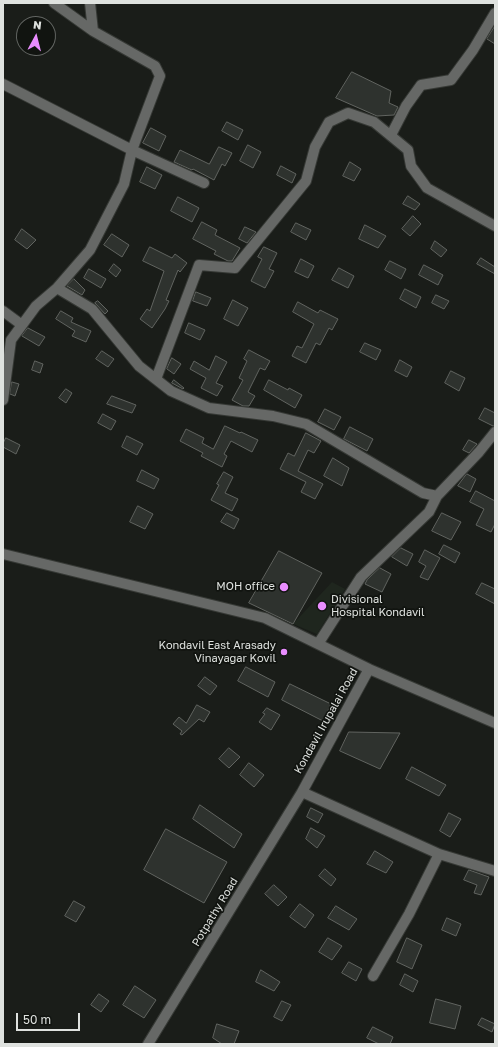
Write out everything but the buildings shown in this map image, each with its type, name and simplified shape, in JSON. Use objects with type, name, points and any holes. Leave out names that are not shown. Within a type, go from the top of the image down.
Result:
[{"type":"street","points":[[3,400],[11,340],[36,306],[57,288],[90,250],[124,184],[132,150],[160,76],[155,66],[92,31],[54,3]]},
{"type":"street","points":[[90,3],[92,31]]},
{"type":"street","points":[[391,135],[406,106],[421,84],[451,80],[473,50],[495,13]]},
{"type":"street","points":[[3,84],[132,150],[204,183]]},
{"type":"street","points":[[156,379],[200,265],[235,268],[306,181],[315,147],[329,122],[348,113],[374,122],[408,150],[411,166],[427,188],[495,226]]},
{"type":"street","points":[[57,288],[92,309],[139,366],[171,391],[209,408],[273,416],[306,424],[423,493],[437,496]]},
{"type":"street","points":[[3,310],[22,326]]},
{"type":"street","points":[[318,644],[361,577],[429,512],[437,496],[479,452],[495,432]]},
{"type":"street","name":"Kondavil Irupalai Road","points":[[3,554],[265,618],[368,669],[302,792],[439,854],[495,871]]},
{"type":"street","points":[[368,669],[495,723]]},
{"type":"street","name":"Potpathy Road","points":[[148,1044],[302,792]]},
{"type":"street","points":[[373,976],[409,914],[439,854]]},
{"type":"shaded area","name":"Divisional Hospital Kondavil","points":[[332,582],[345,589],[317,634],[293,624]]},
{"type":"place","name":"MOH office","points":[[284,587]]},
{"type":"place","name":"Divisional Hospital Kondavil","points":[[322,606]]},
{"type":"place","name":"Kondavil East Arasady Vinayagar Kovil","points":[[284,652]]}]
